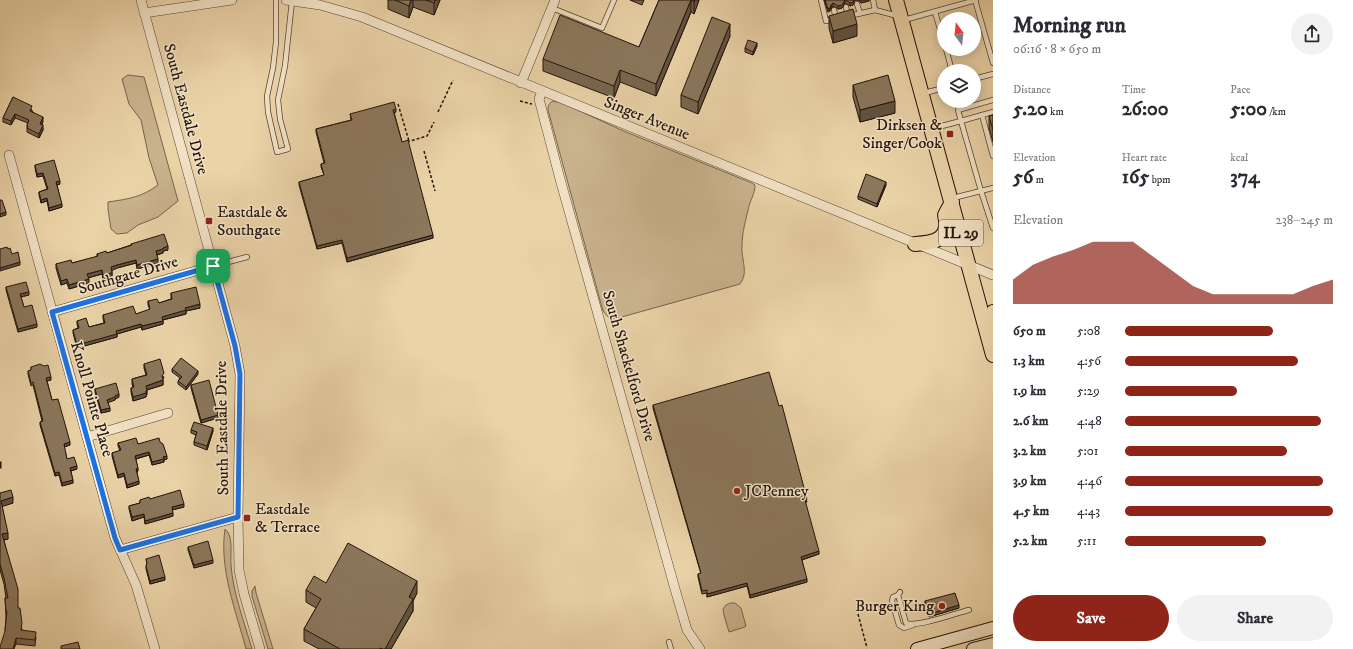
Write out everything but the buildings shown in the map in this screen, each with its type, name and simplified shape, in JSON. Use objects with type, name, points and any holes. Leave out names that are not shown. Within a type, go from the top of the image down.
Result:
[{"type":"main road","name":"IL 29","points":[[896,0],[952,200],[993,355]]},
{"type":"main road","points":[[915,244],[933,242],[942,236],[947,224],[945,215],[952,200]]},
{"type":"main road","points":[[989,340],[993,312]]},
{"type":"main road","points":[[917,649],[993,628]]},
{"type":"main road","points":[[974,649],[993,644]]},
{"type":"street","name":"South Eastdale Drive","points":[[141,0],[235,346],[240,374],[238,517],[239,570],[244,594],[260,649]]},
{"type":"street","points":[[144,13],[232,0]]},
{"type":"street","name":"Singer Avenue","points":[[289,0],[333,8],[362,17],[993,275]]},
{"type":"street","points":[[521,83],[554,4]]},
{"type":"street","name":"South Shackelford Drive","points":[[542,91],[539,98],[556,164],[677,596],[687,630],[699,648]]},
{"type":"street","name":"Knoll Pointe Place","points":[[9,155],[115,538],[136,585],[155,649]]},
{"type":"street","name":"Southgate Drive","points":[[52,312],[213,266]]},
{"type":"street","points":[[87,437],[168,413]]},
{"type":"street","points":[[120,550],[238,517]]},
{"type":"lane","points":[[276,0],[276,42],[274,68],[267,96],[268,112],[277,152],[288,149],[280,119],[278,100],[285,66],[289,0]]},
{"type":"lane","points":[[554,4],[602,28],[614,0]]},
{"type":"lane","points":[[821,0],[826,21],[875,10],[902,19],[935,12],[976,0],[993,63]]},
{"type":"lane","points":[[872,0],[875,10]]},
{"type":"lane","points":[[857,4],[860,13]]},
{"type":"lane","points":[[846,7],[848,16]]},
{"type":"lane","points":[[834,10],[836,19]]},
{"type":"lane","points":[[935,12],[937,19]]},
{"type":"lane","points":[[981,77],[993,74]]},
{"type":"lane","points":[[922,94],[937,90]]},
{"type":"lane","points":[[993,100],[958,110],[993,228]]},
{"type":"lane","points":[[932,129],[993,112]]},
{"type":"lane","points":[[982,115],[993,156]]},
{"type":"lane","points":[[952,200],[993,188]]},
{"type":"lane","points":[[213,266],[247,256]]},
{"type":"lane","points":[[918,624],[906,623],[899,594],[893,597],[890,602],[899,625],[904,628],[969,610]]},
{"type":"lane","points":[[669,642],[671,649]]},
{"type":"path","points":[[438,112],[453,80]]},
{"type":"path","points":[[520,101],[534,104]]},
{"type":"path","points":[[398,104],[409,141]]},
{"type":"path","points":[[403,143],[427,136],[434,122]]},
{"type":"path","points":[[420,138],[421,142]]},
{"type":"path","points":[[424,151],[435,191]]},
{"type":"path","points":[[858,614],[868,648]]},
{"type":"shaded area","points":[[128,75],[144,77],[178,201],[158,217],[138,225],[127,233],[117,234],[111,229],[108,202],[135,197],[158,185],[149,158],[141,120],[129,104],[122,79]]},
{"type":"shaded area","points":[[553,101],[562,103],[626,132],[755,185],[743,231],[742,251],[744,275],[740,284],[618,318],[609,318],[603,311],[548,110],[549,104]]},
{"type":"shaded area","points":[[225,529],[230,536],[231,541],[231,565],[234,586],[252,649],[246,649],[226,575],[224,559]]},
{"type":"shaded area","points":[[255,586],[273,649],[268,649],[252,596],[252,591]]},
{"type":"shaded area","points":[[730,603],[735,603],[741,608],[746,626],[729,632],[723,609]]},
{"type":"place","name":"Dirksen & Singer/Cook","points":[[950,134]]},
{"type":"place","name":"Eastdale & Southgate","points":[[209,221]]},
{"type":"place","name":"JCPenney","points":[[737,491]]},
{"type":"place","name":"Eastdale & Terrace","points":[[247,518]]},
{"type":"place","name":"Burger King","points":[[942,606]]},
{"type":"route","points":[[213,266],[239,363],[238,517],[120,550],[115,538],[52,312],[213,266]]}]
